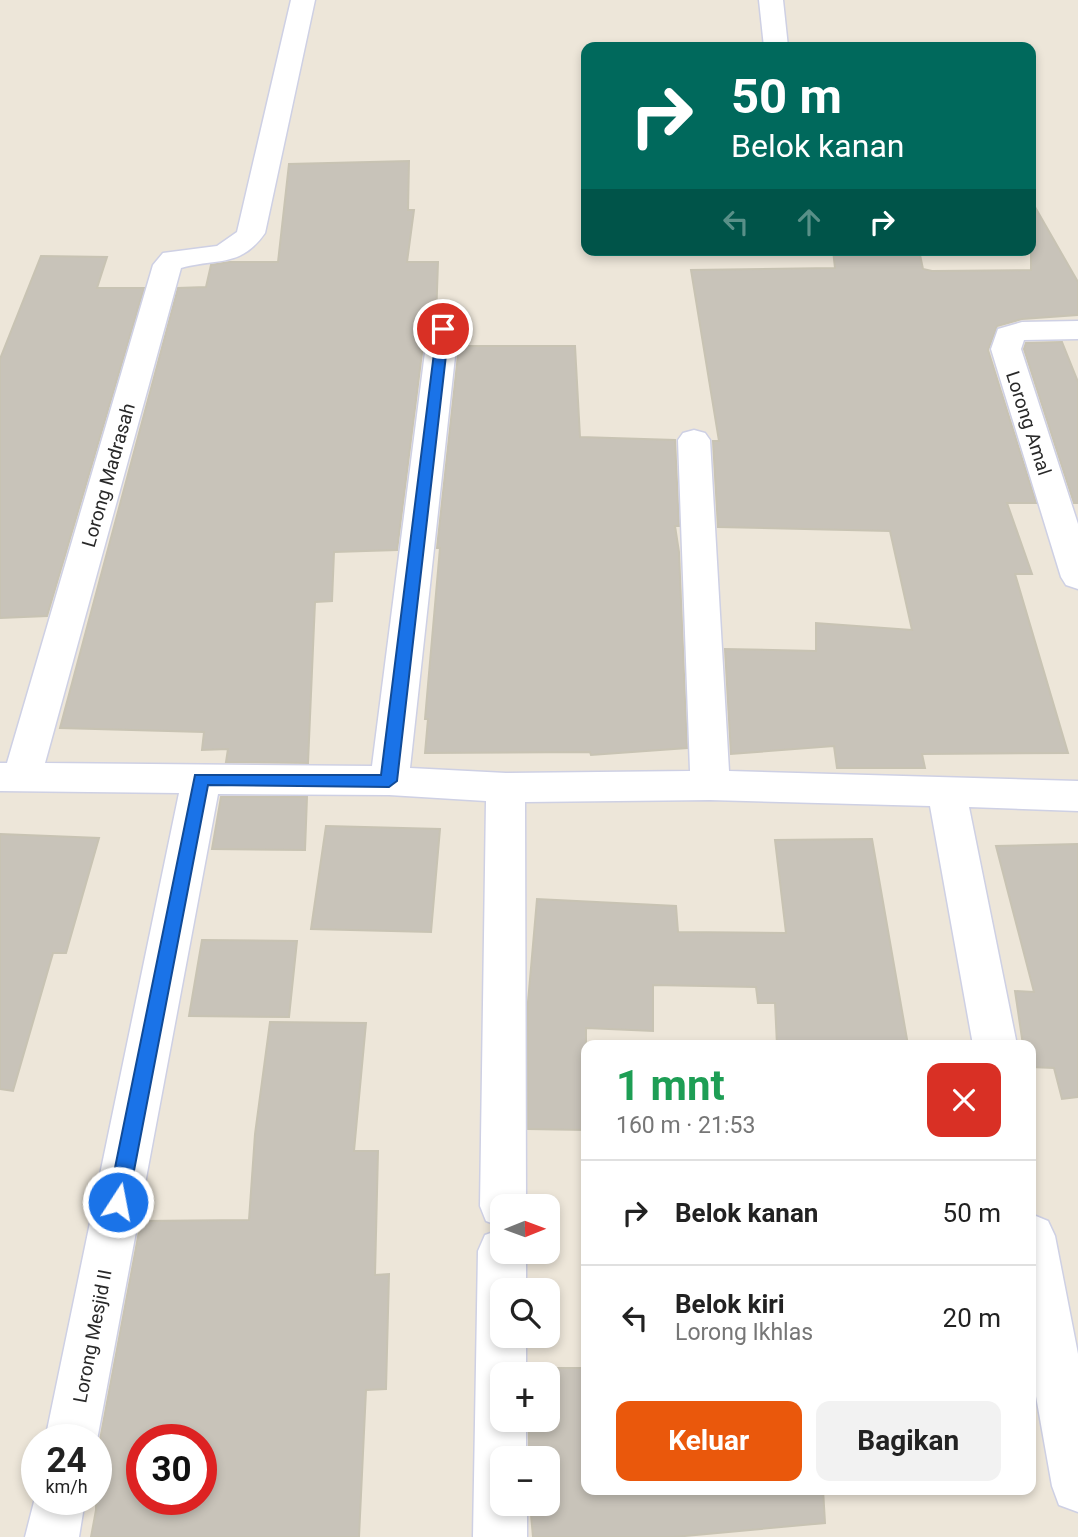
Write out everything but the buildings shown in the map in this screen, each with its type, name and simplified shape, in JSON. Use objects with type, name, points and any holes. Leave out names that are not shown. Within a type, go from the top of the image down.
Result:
[{"type":"street","name":"Lorong Madrasah","points":[[11,777],[167,265],[173,259],[233,251],[246,242],[251,233],[303,0]]},
{"type":"street","points":[[771,0],[775,42]]},
{"type":"street","points":[[389,781],[443,329]]},
{"type":"street","name":"Lorong Amal","points":[[1078,330],[1023,331],[1009,335],[1006,349],[1078,577]]},
{"type":"street","points":[[694,440],[710,785]]},
{"type":"street","points":[[11,777],[389,781],[506,788],[710,785],[1078,796]]},
{"type":"street","name":"Lorong Mesjid II","points":[[74,1424],[201,779]]},
{"type":"street","points":[[503,1194],[506,788]]},
{"type":"street","points":[[947,794],[994,1040]]},
{"type":"street","points":[[1036,1263],[1078,1486]]},
{"type":"street","points":[[500,1537],[502,1264]]},
{"type":"street","points":[[52,1537],[57,1515]]},
{"type":"route","points":[[118,1202],[201,779],[389,781],[443,329]]}]
